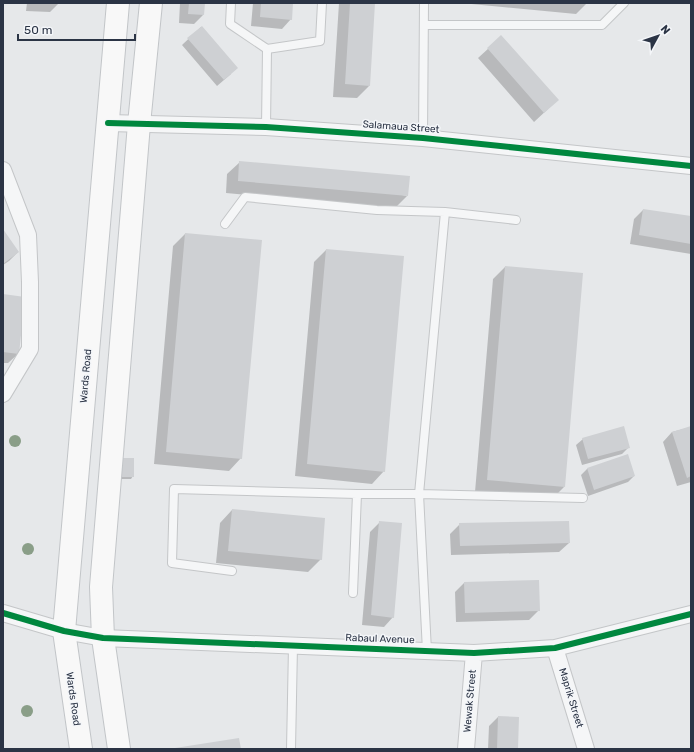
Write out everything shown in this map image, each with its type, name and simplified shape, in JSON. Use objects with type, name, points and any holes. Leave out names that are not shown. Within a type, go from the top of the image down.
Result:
[{"type":"main road","name":"Wards Road","points":[[81,749],[64,632],[118,3]]},
{"type":"main road","points":[[119,749],[103,638],[101,587],[139,124],[151,3]]},
{"type":"street","name":"Salamaua Street","points":[[108,123],[266,127],[423,138],[691,166]]},
{"type":"street","points":[[3,170],[28,235],[30,349],[3,394]]},
{"type":"street","name":"Rabaul Avenue","points":[[3,613],[64,632],[103,638],[474,653],[555,648],[691,614]]},
{"type":"street","name":"Maprik Street","points":[[555,648],[586,749]]},
{"type":"street","name":"Wewak Street","points":[[466,749],[474,653]]},
{"type":"lane","points":[[231,3],[230,24],[267,49],[320,41],[322,3]]},
{"type":"lane","points":[[423,138],[424,3]]},
{"type":"lane","points":[[424,25],[602,25],[624,3]]},
{"type":"lane","points":[[266,127],[267,49]]},
{"type":"lane","points":[[225,224],[246,197],[377,210],[445,212],[516,220]]},
{"type":"lane","points":[[427,651],[419,494],[445,212]]},
{"type":"lane","points":[[232,571],[172,563],[174,489],[583,498]]},
{"type":"lane","points":[[353,593],[357,494]]},
{"type":"lane","points":[[291,749],[293,646]]},
{"type":"building","points":[[189,3],[205,3],[204,15],[188,14]]},
{"type":"building","points":[[261,3],[293,3],[292,20],[260,17]]},
{"type":"building","points":[[350,3],[375,3],[370,86],[345,84]]},
{"type":"building","points":[[202,26],[238,68],[224,80],[187,38]]},
{"type":"building","points":[[501,35],[559,100],[544,113],[487,48]]},
{"type":"building","points":[[239,161],[410,176],[408,196],[238,181]]},
{"type":"building","points":[[643,209],[691,216],[691,244],[639,235]]},
{"type":"building","points":[[3,229],[19,252],[3,264]]},
{"type":"building","points":[[185,233],[262,240],[242,459],[166,452]]},
{"type":"building","points":[[326,249],[404,256],[385,472],[307,464]]},
{"type":"building","points":[[505,266],[583,273],[565,487],[487,480]]},
{"type":"building","points":[[3,294],[25,297],[19,354],[3,352]]},
{"type":"building","points":[[624,426],[630,448],[588,459],[582,438]]},
{"type":"building","points":[[691,426],[691,476],[687,478],[672,432]]},
{"type":"building","points":[[628,454],[635,476],[594,490],[587,468]]},
{"type":"building","points":[[122,458],[134,458],[134,477],[122,477]]},
{"type":"building","points":[[232,509],[325,518],[322,560],[228,551]]},
{"type":"building","points":[[379,521],[402,523],[394,618],[371,615]]},
{"type":"building","points":[[569,521],[570,543],[460,546],[459,523]]},
{"type":"building","points":[[539,580],[540,611],[465,613],[464,582]]},
{"type":"building","points":[[498,716],[519,717],[518,749],[497,749]]},
{"type":"building","points":[[239,738],[241,749],[175,749],[175,748]]},
{"type":"cycle path","points":[[108,123],[266,127],[423,138],[691,166]]},
{"type":"cycle path","points":[[3,613],[64,631],[103,638],[474,653],[555,648],[691,614]]}]
